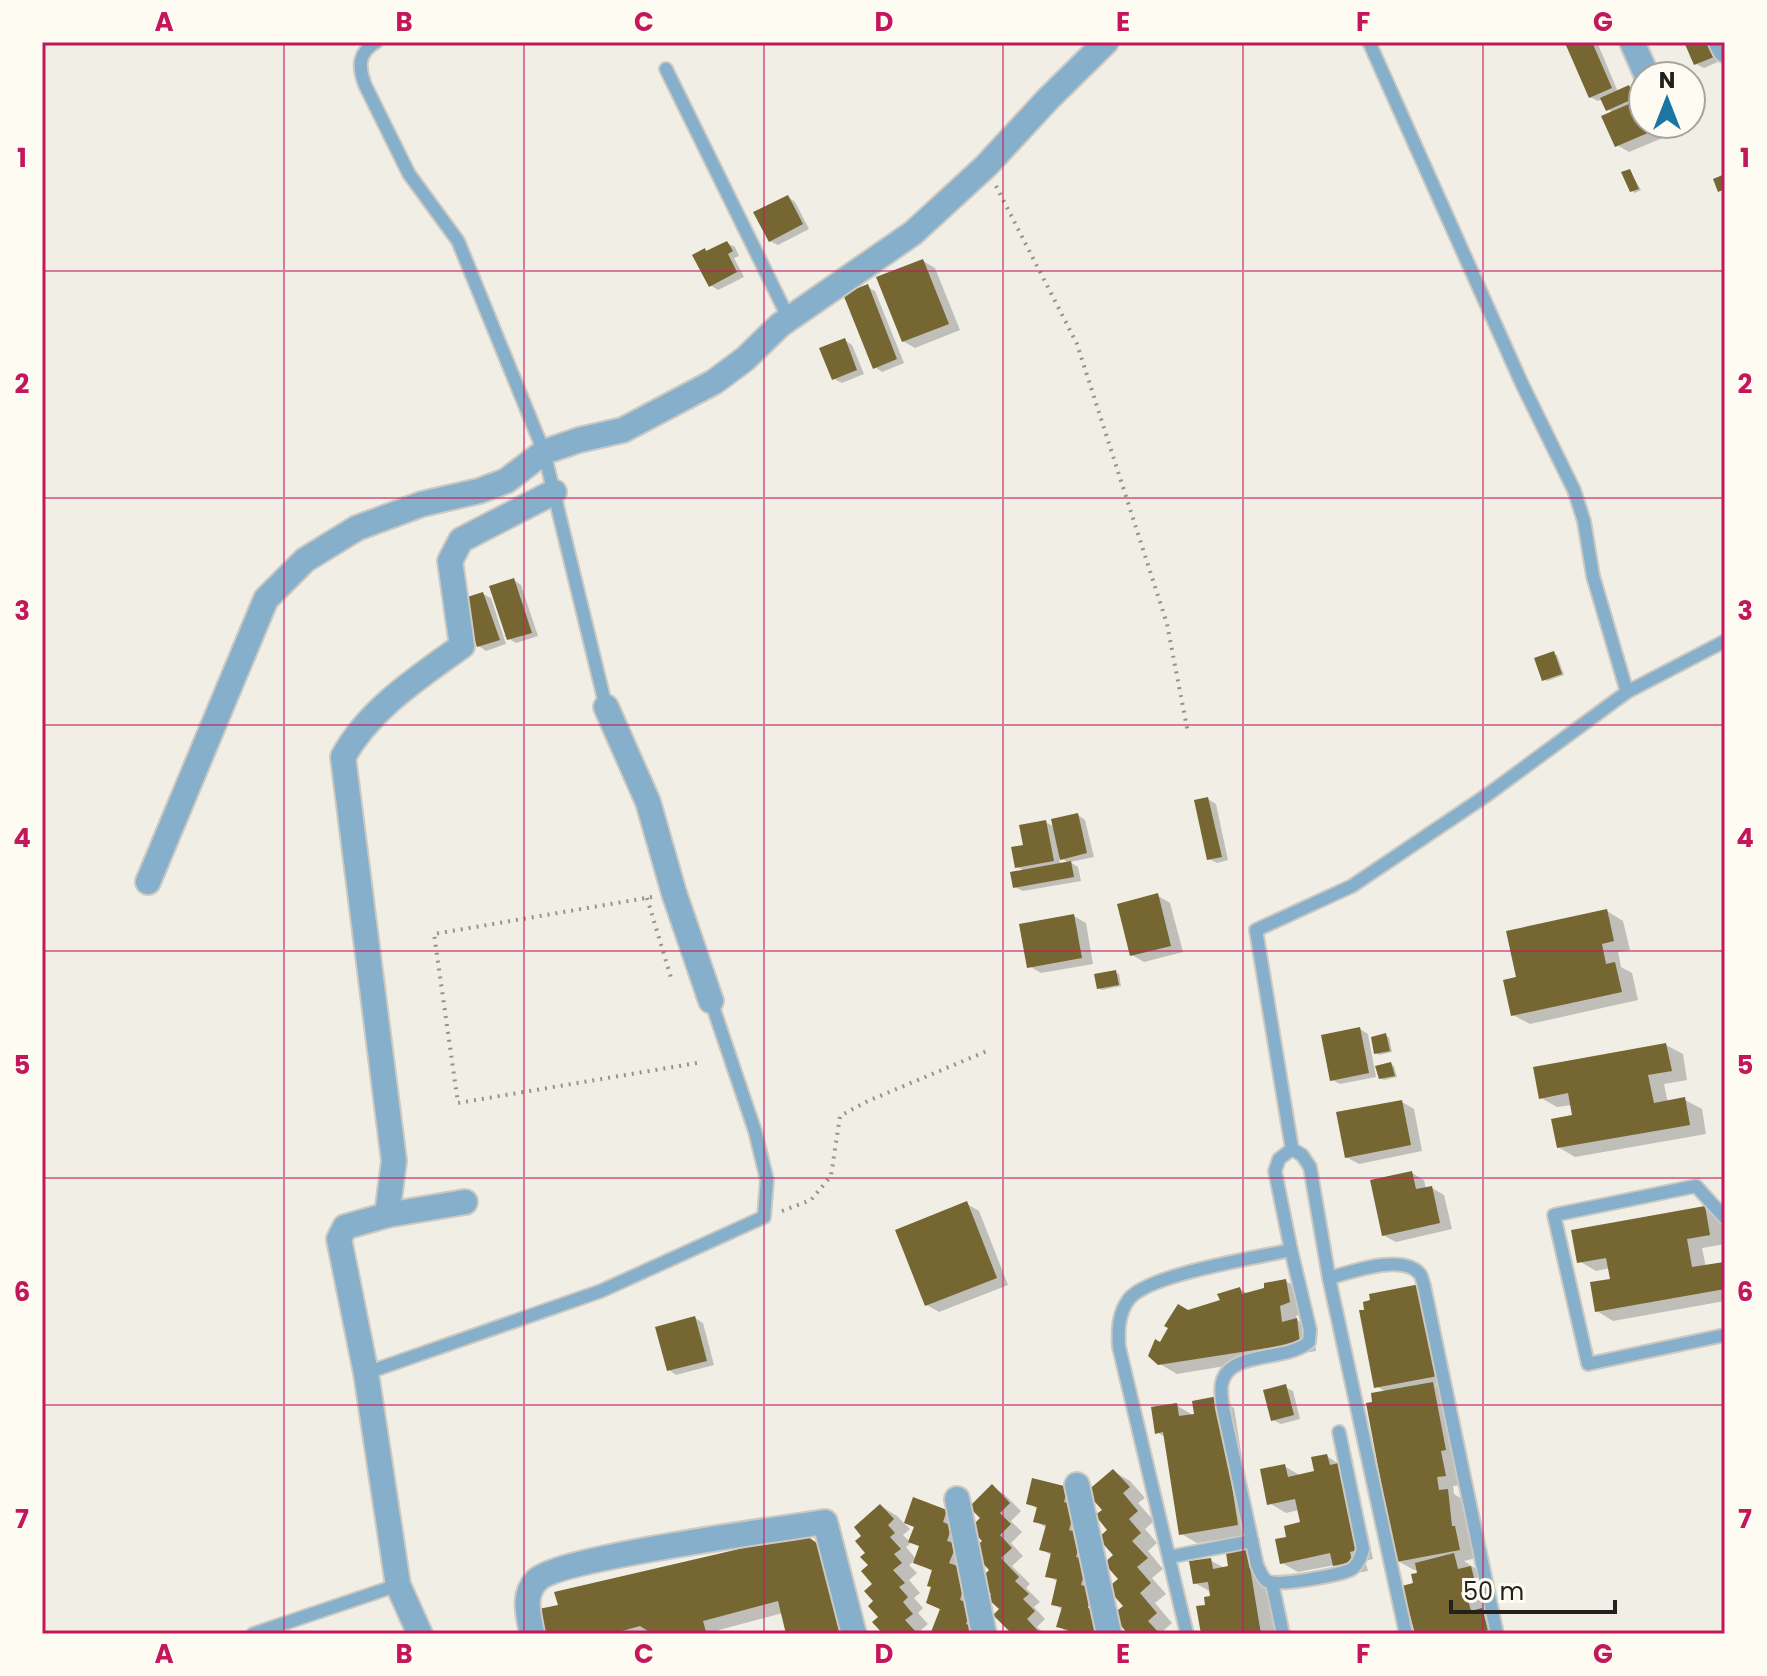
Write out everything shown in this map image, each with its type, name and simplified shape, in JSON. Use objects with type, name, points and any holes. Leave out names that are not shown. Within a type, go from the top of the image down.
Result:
[{"type":"street","points":[[148,882],[266,599],[305,560],[357,528],[422,504],[479,491],[506,481],[544,452],[623,430],[725,374],[789,319],[913,233],[986,166],[1106,42]]},
{"type":"street","points":[[1721,42],[1725,50]]},
{"type":"street","points":[[387,1215],[394,1161],[343,757],[352,741],[403,689],[462,646],[450,561],[461,540],[554,492]]},
{"type":"street","points":[[606,707],[648,802],[674,893],[711,1001]]},
{"type":"street","points":[[420,1634],[398,1585],[366,1373],[339,1239],[345,1227],[387,1215],[465,1202]]},
{"type":"street","points":[[1077,1485],[1109,1634]]},
{"type":"street","points":[[957,1499],[984,1634]]},
{"type":"street","points":[[532,1634],[527,1603],[533,1583],[542,1574],[614,1556],[825,1522],[854,1634]]},
{"type":"lane","points":[[376,42],[366,49],[360,59],[365,85],[409,174],[458,241],[544,452],[606,707]]},
{"type":"lane","points":[[1369,42],[1522,384],[1574,490],[1584,521],[1593,576],[1627,692]]},
{"type":"lane","points":[[666,69],[789,319]]},
{"type":"lane","points":[[1406,1634],[1329,1278],[1310,1167],[1302,1155],[1292,1149],[1256,930],[1352,886],[1487,795],[1627,692],[1725,641]]},
{"type":"lane","points":[[366,1373],[601,1291],[764,1217],[767,1180],[758,1143],[711,1001]]},
{"type":"lane","points":[[1292,1149],[1279,1159],[1275,1171],[1310,1330],[1309,1342],[1300,1350],[1242,1361],[1228,1369],[1222,1383],[1223,1408],[1257,1565],[1264,1579],[1272,1583],[1350,1570],[1360,1559],[1363,1549],[1339,1432]]},
{"type":"lane","points":[[1725,1218],[1696,1186],[1554,1215],[1588,1364],[1725,1335]]},
{"type":"lane","points":[[1187,1634],[1119,1347],[1118,1327],[1122,1312],[1130,1298],[1156,1281],[1291,1250]]},
{"type":"lane","points":[[1329,1278],[1391,1263],[1420,1274],[1497,1634]]},
{"type":"lane","points":[[1169,1557],[1252,1541]]},
{"type":"lane","points":[[1272,1583],[1283,1634]]},
{"type":"lane","points":[[253,1634],[398,1585]]},
{"type":"path","points":[[986,166],[1077,344],[1167,624],[1188,733]]},
{"type":"path","points":[[674,893],[434,934],[458,1103],[697,1063]]},
{"type":"path","points":[[647,898],[672,981]]},
{"type":"path","points":[[764,1217],[811,1200],[831,1176],[840,1116],[987,1051]]},
{"type":"building","points":[[1567,42],[1592,42],[1612,88],[1589,98]]},
{"type":"building","points":[[1684,42],[1707,42],[1714,57],[1692,60]]},
{"type":"building","points":[[1627,86],[1627,102],[1606,111],[1600,98]]},
{"type":"building","points":[[1627,105],[1627,140],[1631,140],[1615,147],[1601,116]]},
{"type":"building","points":[[1630,169],[1639,189],[1630,192],[1621,172]]},
{"type":"building","points":[[1725,174],[1725,189],[1718,192],[1713,179]]},
{"type":"building","points":[[788,195],[803,224],[769,242],[753,212]]},
{"type":"building","points":[[727,241],[733,251],[728,254],[737,272],[709,287],[692,255]]},
{"type":"building","points":[[923,259],[949,324],[902,342],[876,277]]},
{"type":"building","points":[[868,284],[897,359],[873,369],[843,294]]},
{"type":"building","points":[[845,338],[857,370],[832,380],[819,348]]},
{"type":"building","points":[[514,578],[532,633],[507,640],[489,586]]},
{"type":"building","points":[[483,592],[500,640],[477,647],[461,599]]},
{"type":"building","points":[[1554,651],[1562,674],[1542,681],[1534,658]]},
{"type":"building","points":[[1208,797],[1222,857],[1207,860],[1194,800]]},
{"type":"building","points":[[1078,813],[1087,853],[1060,860],[1051,819]]},
{"type":"building","points":[[1046,820],[1054,861],[1015,868],[1011,847],[1023,845],[1019,825]]},
{"type":"building","points":[[1071,861],[1074,877],[1013,888],[1010,872]]},
{"type":"building","points":[[1158,893],[1171,946],[1130,956],[1117,904]]},
{"type":"building","points":[[1607,909],[1614,941],[1602,944],[1606,964],[1615,962],[1622,992],[1511,1016],[1503,980],[1516,977],[1506,931]]},
{"type":"building","points":[[1074,914],[1082,958],[1027,968],[1019,924]]},
{"type":"building","points":[[1116,970],[1119,985],[1097,989],[1094,974]]},
{"type":"building","points":[[1360,1027],[1369,1073],[1330,1081],[1321,1035]]},
{"type":"building","points":[[1386,1033],[1390,1051],[1374,1054],[1371,1037]]},
{"type":"building","points":[[1666,1043],[1672,1071],[1648,1075],[1654,1103],[1685,1097],[1690,1125],[1557,1148],[1551,1119],[1572,1115],[1568,1093],[1539,1099],[1533,1067]]},
{"type":"building","points":[[1391,1062],[1395,1076],[1379,1079],[1375,1066]]},
{"type":"building","points":[[1402,1100],[1411,1145],[1345,1158],[1336,1112]]},
{"type":"building","points":[[1412,1171],[1416,1189],[1432,1186],[1440,1223],[1382,1236],[1370,1180]]},
{"type":"building","points":[[967,1201],[997,1278],[925,1306],[895,1230]]},
{"type":"building","points":[[1705,1206],[1710,1235],[1687,1239],[1692,1267],[1724,1262],[1725,1289],[1595,1312],[1590,1282],[1610,1279],[1606,1258],[1577,1263],[1571,1230]]},
{"type":"building","points":[[1286,1279],[1290,1302],[1280,1306],[1282,1322],[1297,1318],[1300,1343],[1158,1365],[1148,1356],[1155,1339],[1160,1342],[1168,1328],[1164,1326],[1178,1304],[1188,1310],[1220,1300],[1217,1294],[1240,1287],[1242,1294],[1264,1288],[1264,1283]]},
{"type":"building","points":[[1420,1284],[1438,1376],[1374,1388],[1359,1310],[1364,1310],[1363,1302],[1370,1300],[1369,1294]]},
{"type":"building","points":[[695,1316],[707,1361],[667,1371],[655,1327]]},
{"type":"building","points":[[1433,1382],[1446,1450],[1441,1451],[1446,1476],[1437,1477],[1439,1490],[1448,1489],[1452,1526],[1455,1526],[1460,1550],[1396,1562],[1366,1403],[1372,1402],[1371,1393]]},
{"type":"building","points":[[1286,1384],[1294,1415],[1271,1421],[1263,1390]]},
{"type":"building","points":[[1218,1396],[1238,1525],[1179,1535],[1163,1432],[1155,1434],[1151,1407],[1177,1403],[1179,1416],[1194,1414],[1192,1401]]},
{"type":"building","points":[[1327,1454],[1330,1465],[1339,1463],[1357,1550],[1350,1552],[1352,1562],[1333,1566],[1330,1553],[1280,1564],[1275,1539],[1286,1537],[1284,1526],[1300,1522],[1295,1499],[1267,1505],[1260,1469],[1285,1464],[1288,1477],[1314,1471],[1311,1457]]},
{"type":"building","points":[[1113,1469],[1130,1487],[1123,1493],[1138,1511],[1129,1519],[1141,1533],[1132,1541],[1148,1558],[1137,1567],[1151,1583],[1140,1593],[1157,1613],[1148,1621],[1160,1634],[1128,1634],[1112,1615],[1123,1606],[1107,1588],[1118,1579],[1104,1563],[1113,1555],[1098,1538],[1107,1530],[1095,1515],[1102,1510],[1086,1492]]},
{"type":"building","points":[[1032,1478],[1068,1487],[1064,1502],[1076,1505],[1069,1530],[1082,1534],[1076,1557],[1088,1560],[1081,1585],[1093,1588],[1088,1608],[1099,1611],[1093,1634],[1067,1634],[1068,1630],[1056,1627],[1062,1607],[1051,1605],[1057,1579],[1045,1577],[1051,1553],[1039,1550],[1046,1525],[1033,1522],[1037,1507],[1026,1504]]},
{"type":"building","points":[[992,1484],[1010,1503],[1000,1513],[1011,1524],[1000,1535],[1012,1548],[1001,1558],[1019,1577],[1015,1581],[1029,1594],[1023,1599],[1035,1611],[1027,1619],[1041,1634],[1006,1634],[1009,1631],[993,1615],[999,1609],[987,1598],[991,1594],[978,1581],[989,1570],[971,1551],[982,1541],[970,1528],[980,1518],[969,1507]]},
{"type":"building","points":[[913,1497],[947,1510],[943,1522],[952,1526],[947,1541],[957,1544],[949,1563],[968,1570],[960,1600],[973,1605],[966,1624],[982,1630],[981,1634],[931,1632],[940,1609],[926,1603],[932,1570],[913,1563],[919,1546],[908,1542],[914,1527],[904,1523]]},
{"type":"building","points":[[880,1504],[894,1519],[888,1525],[895,1533],[890,1537],[901,1549],[894,1554],[902,1563],[893,1570],[905,1583],[899,1587],[908,1597],[903,1602],[913,1614],[905,1620],[916,1632],[914,1634],[883,1634],[872,1622],[878,1617],[868,1606],[873,1601],[864,1591],[872,1584],[861,1571],[868,1565],[860,1557],[865,1553],[855,1541],[861,1536],[854,1527]]},
{"type":"building","points":[[804,1534],[828,1551],[848,1634],[786,1634],[778,1601],[703,1621],[706,1632],[698,1634],[653,1634],[640,1626],[611,1634],[539,1634],[534,1610],[558,1605],[554,1592]]},
{"type":"building","points":[[1247,1549],[1261,1634],[1201,1634],[1196,1606],[1205,1605],[1204,1597],[1210,1596],[1208,1582],[1193,1584],[1189,1561],[1211,1558],[1213,1569],[1228,1566],[1226,1553]]},
{"type":"building","points":[[1454,1553],[1458,1569],[1471,1566],[1474,1578],[1463,1581],[1471,1611],[1482,1608],[1488,1630],[1476,1634],[1415,1634],[1402,1586],[1413,1583],[1411,1574],[1417,1573],[1415,1563]]}]
